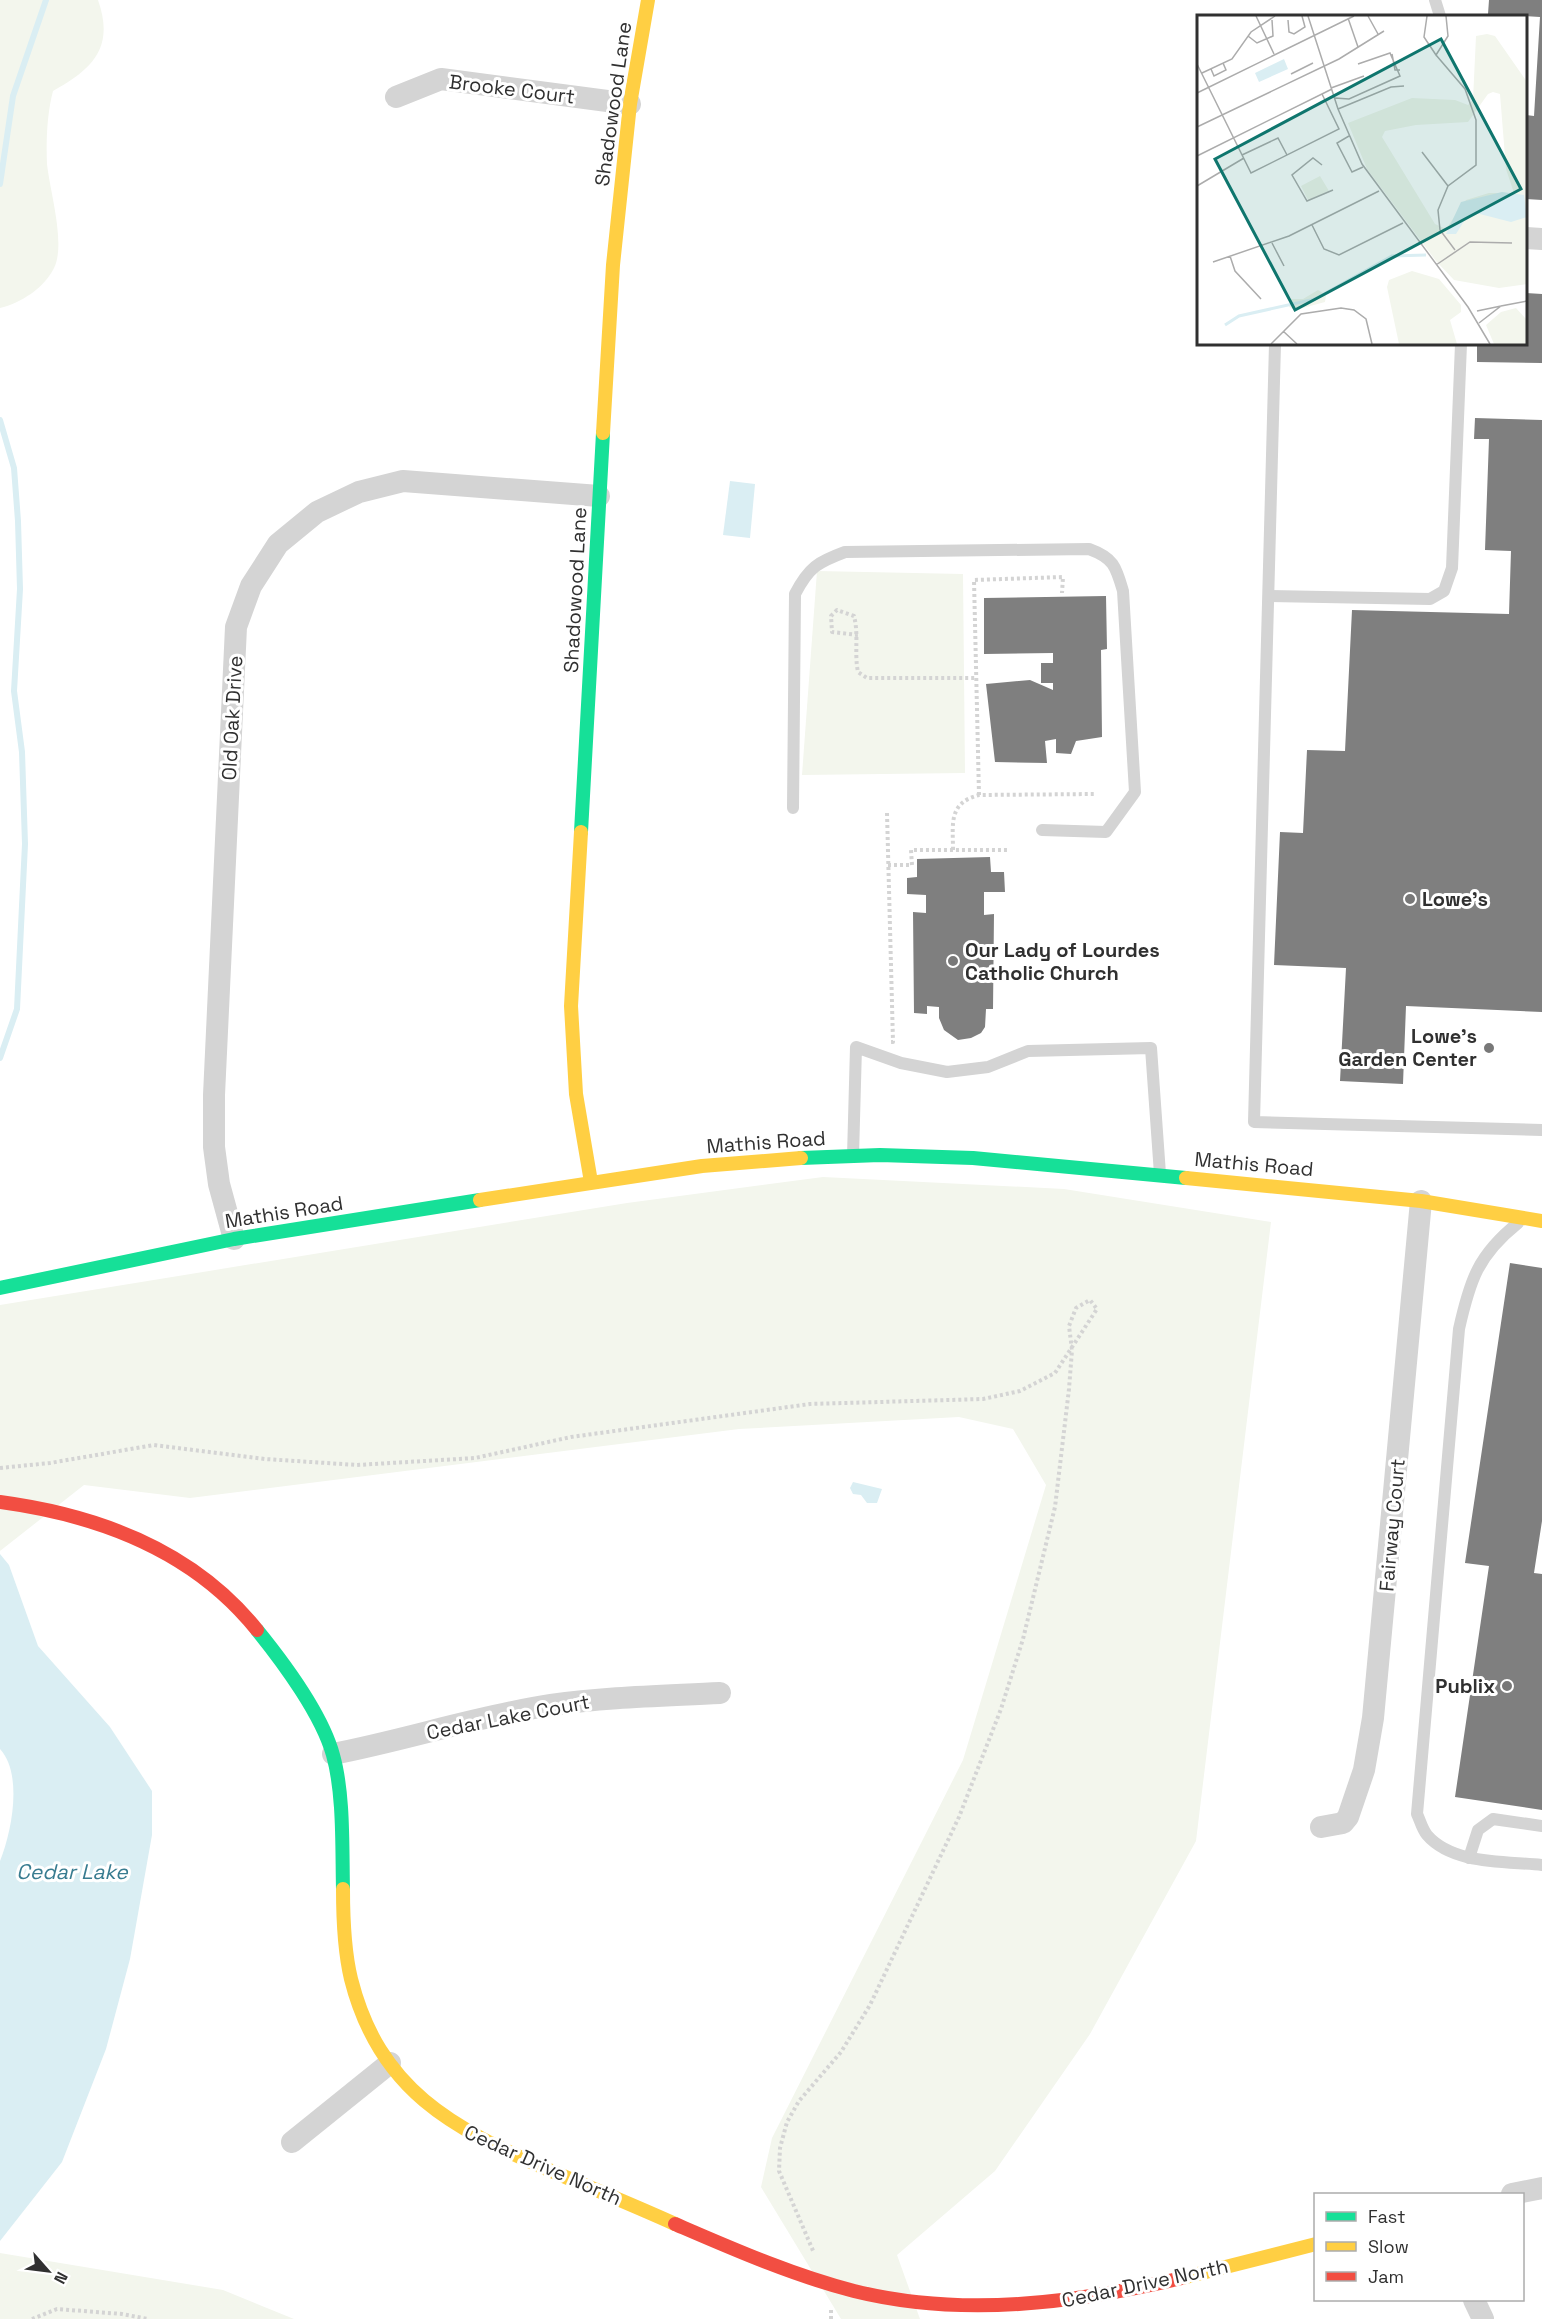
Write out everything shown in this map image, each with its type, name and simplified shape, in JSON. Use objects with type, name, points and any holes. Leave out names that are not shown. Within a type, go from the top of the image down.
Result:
[{"type":"street","name":"Shadowood Lane","points":[[591,1182],[580,1132],[574,1089],[571,1006],[613,265],[630,104],[648,0]]},
{"type":"street","name":"Brooke Court","points":[[396,98],[441,79],[630,104]]},
{"type":"street","points":[[1527,238],[1542,239]]},
{"type":"street","name":"Old Oak Drive","points":[[234,1239],[219,1184],[214,1147],[214,1095],[236,627],[250,586],[278,544],[317,512],[359,492],[403,481],[600,496]]},
{"type":"street","name":"Mathis Road","points":[[0,1288],[234,1239],[591,1182],[702,1166],[853,1156],[973,1158],[1160,1175],[1421,1200],[1542,1221]]},
{"type":"street","name":"Fairway Court","points":[[1321,1827],[1343,1823],[1348,1817],[1364,1770],[1373,1718],[1421,1200]]},
{"type":"street","name":"Cedar Drive North","points":[[0,1502],[57,1510],[92,1519],[160,1547],[193,1569],[240,1610],[275,1650],[298,1686],[333,1754],[341,1815],[344,1933],[349,1971],[356,1999],[372,2036],[390,2063],[430,2107],[460,2128],[493,2146],[746,2255],[831,2284],[898,2298],[944,2304],[1043,2303],[1089,2297],[1169,2281],[1314,2245]]},
{"type":"street","name":"Cedar Lake Court","points":[[333,1754],[488,1717],[551,1705],[720,1693]]},
{"type":"street","points":[[292,2142],[390,2063]]},
{"type":"street","points":[[1517,2193],[1542,2188]]},
{"type":"street","points":[[1474,2301],[1483,2319]]},
{"type":"lane","points":[[1434,0],[1440,15]]},
{"type":"lane","points":[[1275,345],[1254,1122],[1542,1130]]},
{"type":"lane","points":[[1269,596],[1430,599],[1444,591],[1452,568],[1461,345]]},
{"type":"lane","points":[[793,808],[795,594],[805,576],[819,562],[845,552],[1089,549],[1106,555],[1116,567],[1123,591],[1136,792],[1106,832],[1042,830]]},
{"type":"lane","points":[[853,1156],[856,1047],[901,1063],[947,1072],[988,1067],[1028,1052],[1151,1048],[1160,1175]]},
{"type":"lane","points":[[1524,1218],[1499,1238],[1480,1261],[1469,1285],[1459,1329],[1417,1814],[1426,1834],[1439,1845],[1468,1858],[1542,1865]]},
{"type":"lane","points":[[1468,1858],[1478,1830],[1493,1819],[1542,1826]]},
{"type":"path","points":[[979,795],[974,579],[1063,577],[1062,593]]},
{"type":"path","points":[[858,636],[832,632],[831,616],[837,610],[854,616],[858,636],[855,660],[858,672],[867,678],[976,678]]},
{"type":"path","points":[[953,850],[953,817],[966,798],[979,795],[1096,794]]},
{"type":"path","points":[[869,1051],[872,1044],[893,1042],[886,813]]},
{"type":"path","points":[[888,864],[912,865],[911,850],[1007,849]]},
{"type":"path","points":[[0,1468],[50,1463],[154,1445],[265,1459],[357,1465],[475,1458],[571,1437],[810,1404],[983,1399],[1020,1391],[1055,1373],[1072,1350],[1077,1336],[1097,1309],[1090,1300],[1076,1308],[1069,1326],[1072,1350],[1055,1507],[1026,1627],[1001,1709],[959,1817],[870,2005],[841,2052],[799,2101],[788,2122],[780,2148],[779,2171],[816,2259],[831,2284],[831,2319]]},
{"type":"path","points":[[32,2319],[57,2309],[122,2314],[148,2319]]},
{"type":"shaded area","points":[[0,0],[98,0],[104,31],[102,44],[89,65],[53,91],[51,100],[47,127],[47,164],[58,232],[57,258],[54,268],[31,294],[0,308]]},
{"type":"shaded area","points":[[817,571],[963,574],[965,773],[802,775]]},
{"type":"shaded area","points":[[823,1177],[1064,1189],[1271,1222],[1196,1841],[1090,2034],[995,2171],[897,2255],[920,2319],[841,2319],[761,2187],[772,2138],[963,1760],[1046,1485],[1013,1429],[959,1417],[739,1429],[190,1498],[84,1485],[0,1551],[0,1305],[627,1203]]},
{"type":"shaded area","points":[[0,2253],[223,2290],[294,2319],[0,2319]]},
{"type":"water","points":[[730,481],[755,484],[750,538],[723,535]]},
{"type":"water","points":[[853,1482],[882,1489],[877,1503],[867,1503],[861,1495],[853,1494],[850,1488]]},
{"type":"water","name":"Cedar Lake","points":[[0,1554],[9,1565],[38,1646],[110,1727],[152,1791],[152,1835],[130,1959],[106,2049],[62,2162],[0,2241],[0,1861],[11,1819],[13,1788],[7,1760],[0,1749]]},
{"type":"building","points":[[1489,0],[1542,0],[1542,200],[1527,199],[1527,115],[1534,116],[1540,17],[1488,14]]},
{"type":"building","points":[[1527,293],[1542,294],[1542,363],[1477,362],[1477,345],[1527,345]]},
{"type":"building","name":"Lowe's","points":[[1475,418],[1542,420],[1542,1012],[1406,1006],[1403,1084],[1340,1081],[1346,968],[1274,965],[1280,832],[1303,833],[1307,750],[1345,751],[1352,610],[1509,614],[1511,551],[1485,550],[1489,439],[1474,439]]},
{"type":"building","points":[[1106,596],[1107,649],[1101,650],[1102,737],[1076,741],[1071,754],[1056,753],[1056,739],[1045,741],[1047,763],[995,762],[986,684],[1030,680],[1053,690],[1053,683],[1041,683],[1041,663],[1053,663],[1053,653],[984,654],[984,598]]},
{"type":"building","name":"Our Lady of Lourdes Catholic Church","points":[[990,857],[991,872],[1004,872],[1005,892],[984,892],[984,915],[994,914],[993,1009],[986,1009],[985,1027],[981,1033],[971,1038],[958,1040],[944,1030],[939,1018],[939,1007],[927,1006],[927,1014],[914,1013],[913,912],[926,913],[926,895],[907,894],[907,878],[917,877],[917,859]]},
{"type":"building","points":[[1510,1263],[1542,1268],[1542,1521],[1534,1573],[1542,1574],[1542,1810],[1455,1797],[1489,1566],[1465,1563]]},
{"type":"waterway","points":[[0,184],[13,96],[46,0]]},
{"type":"waterway","points":[[0,420],[14,468],[18,521],[20,589],[14,691],[22,752],[25,844],[17,1009],[0,1058]]},
{"type":"traffic: fast","points":[[581,832],[603,433]]},
{"type":"traffic: fast","points":[[801,1158],[880,1155],[973,1158],[1186,1178]]},
{"type":"traffic: fast","points":[[0,1288],[234,1239],[480,1200]]},
{"type":"traffic: fast","points":[[257,1630],[290,1673],[328,1739],[337,1770],[341,1804],[343,1889]]},
{"type":"traffic: slow","points":[[603,433],[613,265],[630,104],[648,0]]},
{"type":"traffic: slow","points":[[581,832],[571,1006],[576,1094],[591,1182]]},
{"type":"traffic: slow","points":[[480,1200],[702,1166],[801,1158]]},
{"type":"traffic: slow","points":[[1186,1178],[1421,1201],[1542,1221]]},
{"type":"traffic: slow","points":[[343,1889],[344,1934],[351,1979],[364,2017],[380,2050],[400,2077],[424,2100],[481,2138],[675,2224]]},
{"type":"traffic: slow","points":[[1182,2278],[1314,2245]]},
{"type":"traffic: jam","points":[[0,1502],[72,1516],[141,1541],[173,1558],[203,1578],[232,1602],[257,1630]]},
{"type":"traffic: jam","points":[[675,2224],[763,2261],[831,2285],[895,2299],[936,2304],[1019,2304],[1060,2300],[1182,2278]]},
{"type":"place","name":"Lowe's","points":[[1410,899]]},
{"type":"place","name":"Our Lady of Lourdes Catholic Church","points":[[953,961]]},
{"type":"place","name":"Lowe's Garden Center","points":[[1489,1048]]},
{"type":"place","name":"Publix","points":[[1507,1686]]}]
